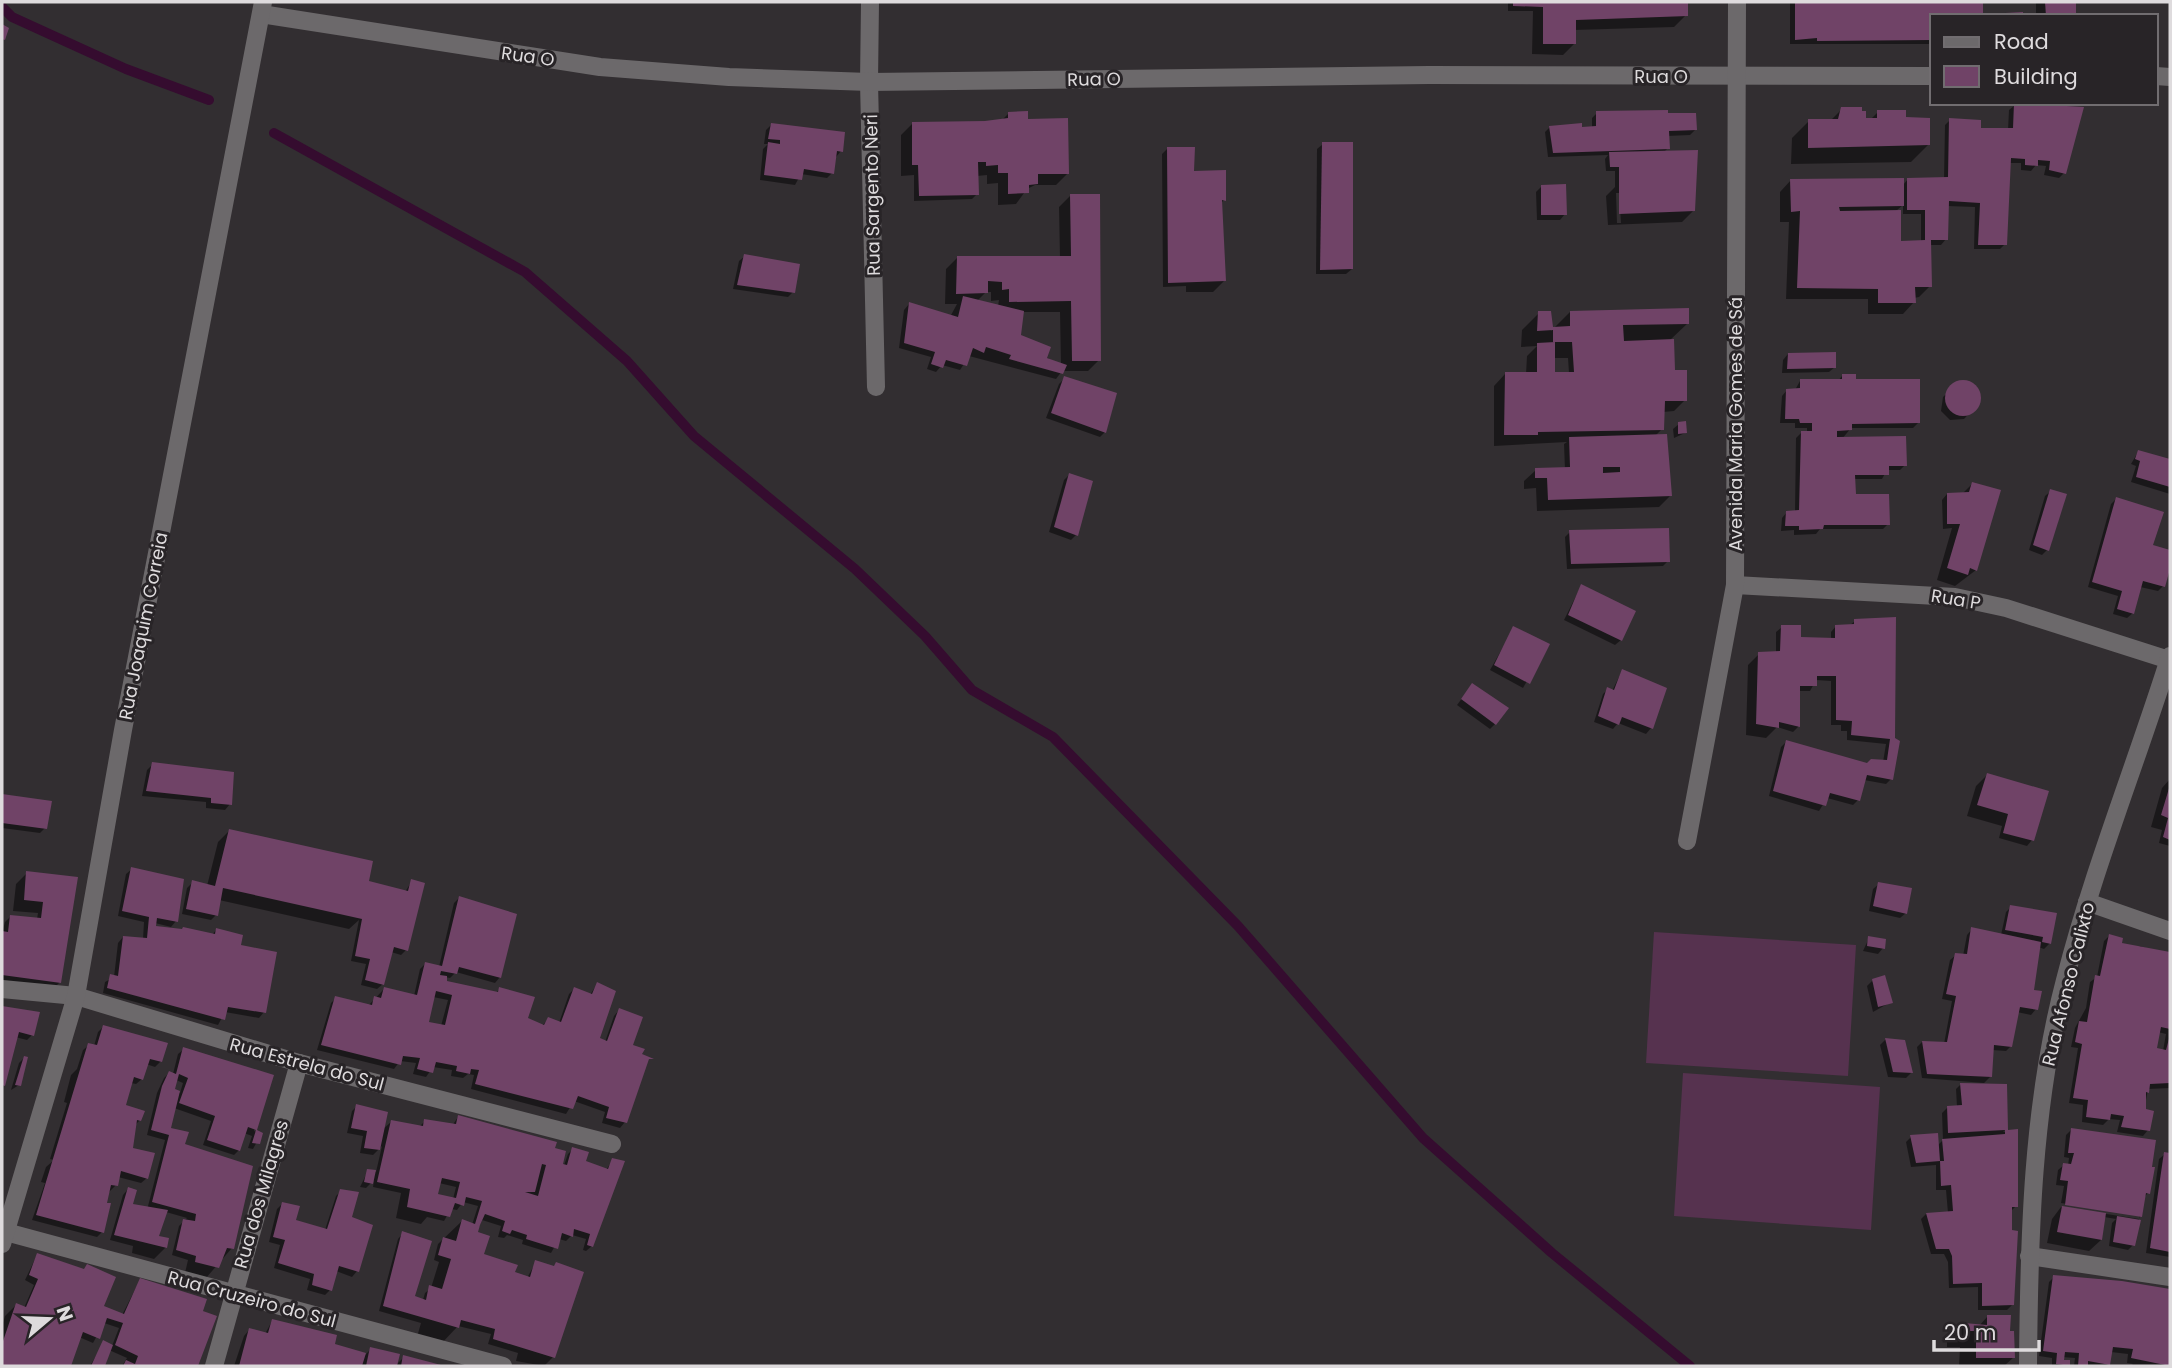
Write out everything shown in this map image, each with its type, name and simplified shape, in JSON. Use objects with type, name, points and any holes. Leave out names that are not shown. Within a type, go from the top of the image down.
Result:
[{"type":"street","name":"Rua Sargento Neri","points":[[870,2],[869,82],[876,387]]},
{"type":"street","name":"Avenida Maria Gomes de Sá","points":[[1687,841],[1735,585],[1737,2]]},
{"type":"street","name":"Rua O","points":[[262,8],[600,66],[729,77],[869,82],[1429,75],[1930,76]]},
{"type":"street","name":"Rua Joaquim Correia","points":[[3,1235],[76,996],[123,730],[262,8]]},
{"type":"street","name":"Rua P","points":[[1735,585],[1955,597],[2006,608],[2170,658]]},
{"type":"street","name":"Rua Afonso Calixto","points":[[2028,1366],[2029,1256],[2045,1078],[2064,982],[2087,902],[2170,658]]},
{"type":"street","points":[[2087,902],[2170,931]]},
{"type":"street","name":"Rua Estrela do Sul","points":[[2,989],[76,996],[299,1063],[612,1144]]},
{"type":"street","name":"Rua dos Milagres","points":[[214,1366],[232,1294],[299,1063]]},
{"type":"street","name":"Rua Cruzeiro do Sul","points":[[3,1235],[503,1366]]},
{"type":"street","points":[[2029,1256],[2170,1277]]},
{"type":"shaded area","points":[[1654,932],[1856,945],[1848,1076],[1646,1063]]},
{"type":"shaded area","points":[[1683,1073],[1880,1087],[1871,1230],[1674,1216]]},
{"type":"building","points":[[1513,2],[1688,2],[1688,16],[1576,20],[1576,44],[1543,44],[1543,7],[1513,6]]},
{"type":"building","points":[[1795,2],[1983,2],[1983,14],[1930,14],[1930,40],[1795,40]]},
{"type":"building","points":[[2045,2],[2076,2],[2076,14],[2046,14]]},
{"type":"building","points":[[2023,12],[2023,14],[1988,14]]},
{"type":"building","points":[[2,24],[9,28],[5,40],[2,39]]},
{"type":"building","points":[[2014,105],[2084,107],[2066,174],[2049,170],[2050,161],[2038,160],[2038,166],[2025,165],[2025,159],[2011,158],[2007,245],[1978,245],[1980,203],[1949,201],[1948,240],[1931,240],[1932,287],[1915,287],[1916,303],[1878,303],[1878,289],[1797,288],[1800,211],[1791,212],[1790,179],[1904,178],[1904,206],[1839,207],[1840,211],[1901,210],[1901,241],[1925,240],[1925,210],[1907,210],[1907,178],[1948,177],[1949,118],[1981,120],[1981,128],[2013,128]]},
{"type":"building","points":[[1841,107],[1862,107],[1862,111],[1866,111],[1866,118],[1877,118],[1877,110],[1906,110],[1906,117],[1930,118],[1930,145],[1808,148],[1808,119],[1838,119]]},
{"type":"building","points":[[1668,110],[1668,113],[1696,113],[1697,130],[1669,131],[1670,149],[1553,153],[1549,126],[1582,123],[1582,127],[1596,126],[1596,111]]},
{"type":"building","points":[[1028,111],[1028,119],[1068,118],[1069,174],[1038,174],[1038,184],[1029,185],[1029,193],[1008,194],[1008,173],[998,173],[998,165],[986,166],[986,162],[978,162],[979,195],[919,196],[918,165],[912,165],[912,122],[985,121],[1008,118],[1008,112]]},
{"type":"building","points":[[771,123],[845,132],[843,152],[837,151],[834,174],[804,169],[802,180],[764,175],[768,142],[780,144],[780,140],[768,139]]},
{"type":"building","points":[[1322,142],[1353,142],[1353,269],[1320,270]]},
{"type":"building","points":[[1167,147],[1195,147],[1194,171],[1226,170],[1226,201],[1222,200],[1226,281],[1168,283]]},
{"type":"building","points":[[1698,150],[1695,211],[1619,214],[1619,167],[1610,167],[1609,152]]},
{"type":"building","points":[[1566,184],[1567,215],[1541,215],[1541,185]]},
{"type":"building","points":[[1070,194],[1100,194],[1101,361],[1072,361],[1071,301],[1009,302],[1009,289],[1002,290],[1002,282],[988,281],[988,293],[956,294],[957,256],[1071,256]]},
{"type":"building","points":[[744,254],[800,264],[795,293],[737,285]]},
{"type":"building","points":[[963,296],[1024,311],[1021,335],[1051,347],[1047,358],[1067,365],[1063,374],[1009,359],[1011,355],[986,347],[984,353],[973,348],[967,366],[946,360],[943,368],[931,364],[935,352],[904,343],[909,302],[958,317]]},
{"type":"building","points":[[1689,308],[1689,324],[1623,325],[1624,341],[1674,339],[1675,370],[1687,370],[1687,401],[1665,401],[1664,430],[1504,435],[1505,372],[1537,372],[1537,343],[1555,342],[1553,330],[1537,331],[1538,311],[1551,311],[1553,327],[1570,326],[1570,311]],"holes":[[[1555,342],[1572,342],[1574,372],[1555,372]]]},
{"type":"building","points":[[1836,352],[1836,368],[1787,369],[1788,353]]},
{"type":"building","points":[[1842,374],[1856,374],[1856,379],[1920,379],[1920,423],[1852,424],[1852,430],[1837,431],[1837,437],[1906,436],[1907,466],[1889,466],[1889,475],[1855,475],[1856,494],[1889,494],[1890,525],[1824,525],[1823,529],[1799,530],[1799,526],[1785,526],[1786,511],[1799,510],[1801,431],[1812,431],[1812,423],[1785,419],[1786,389],[1800,388],[1800,379],[1842,379]]},
{"type":"building","points":[[1064,376],[1117,393],[1106,433],[1051,413]]},
{"type":"building","points":[[1963,380],[1976,385],[1981,398],[1976,411],[1963,416],[1950,411],[1945,398],[1950,385]]},
{"type":"building","points":[[1686,421],[1687,433],[1678,434],[1678,422]]},
{"type":"building","points":[[1667,434],[1672,496],[1548,500],[1547,478],[1535,478],[1535,468],[1570,467],[1569,437]],"holes":[[[1603,467],[1620,467],[1620,472],[1603,473]]]},
{"type":"building","points":[[2138,450],[2170,459],[2170,487],[2136,477],[2140,461],[2135,459]]},
{"type":"building","points":[[1069,473],[1093,481],[1078,536],[1054,527]]},
{"type":"building","points":[[1972,482],[2001,490],[1977,571],[1970,568],[1968,575],[1947,568],[1960,524],[1947,524],[1947,493],[1969,492]]},
{"type":"building","points":[[2050,489],[2067,494],[2049,551],[2033,545]]},
{"type":"building","points":[[2116,497],[2164,512],[2153,545],[2170,550],[2170,569],[2165,587],[2143,581],[2134,614],[2117,609],[2122,591],[2092,582]]},
{"type":"building","points":[[1669,528],[1670,562],[1571,564],[1569,530]]},
{"type":"building","points":[[1581,584],[1636,611],[1622,641],[1568,615]]},
{"type":"building","points":[[1896,617],[1895,738],[1900,741],[1893,780],[1867,775],[1860,801],[1830,793],[1826,806],[1773,791],[1786,740],[1867,763],[1871,759],[1887,760],[1890,739],[1851,735],[1852,721],[1836,720],[1836,676],[1817,676],[1817,686],[1800,686],[1800,727],[1779,722],[1779,728],[1756,724],[1758,652],[1780,651],[1781,625],[1801,625],[1801,637],[1835,638],[1835,625],[1854,624],[1854,619]]},
{"type":"building","points":[[1513,626],[1550,644],[1530,684],[1494,665]]},
{"type":"building","points":[[1622,669],[1667,688],[1653,729],[1622,717],[1619,725],[1598,716],[1607,687],[1614,690]]},
{"type":"building","points":[[1472,683],[1509,708],[1496,725],[1461,699]]},
{"type":"building","points":[[152,762],[234,772],[232,805],[211,803],[211,798],[146,791]]},
{"type":"building","points":[[1987,773],[2049,791],[2034,841],[2003,833],[2008,814],[1977,805]]},
{"type":"building","points":[[2170,785],[2170,840],[2163,837],[2168,818],[2161,815]]},
{"type":"building","points":[[2,794],[52,801],[47,829],[2,823]]},
{"type":"building","points":[[229,829],[373,861],[369,881],[408,891],[411,879],[425,883],[408,951],[394,947],[384,985],[365,980],[370,959],[355,956],[362,919],[223,888],[218,916],[186,909],[192,880],[215,886]]},
{"type":"building","points":[[131,867],[184,879],[178,922],[157,918],[156,926],[183,927],[215,934],[216,928],[243,935],[241,945],[277,952],[266,1013],[228,1007],[225,1020],[107,988],[110,974],[118,976],[123,936],[147,938],[149,917],[122,911]]},
{"type":"building","points":[[26,871],[78,877],[61,983],[2,975],[2,931],[8,932],[10,915],[41,918],[43,902],[24,900]]},
{"type":"building","points":[[1878,882],[1912,888],[1907,914],[1873,906]]},
{"type":"building","points":[[459,896],[517,914],[501,978],[459,967],[457,974],[441,971],[440,975],[447,976],[447,981],[498,992],[499,987],[535,997],[528,1018],[544,1025],[548,1017],[561,1022],[574,987],[592,994],[597,982],[616,991],[600,1038],[607,1041],[619,1008],[643,1017],[633,1045],[645,1049],[642,1054],[654,1059],[649,1059],[627,1123],[606,1118],[609,1107],[578,1096],[573,1109],[475,1084],[479,1070],[471,1069],[470,1074],[456,1071],[457,1066],[436,1062],[433,1073],[417,1069],[420,1058],[403,1056],[401,1065],[321,1045],[335,996],[372,1005],[374,996],[381,998],[384,987],[417,995],[425,962],[442,966]],"holes":[[[436,991],[452,995],[445,1025],[429,1022]]]},
{"type":"building","points":[[2010,905],[2057,913],[2051,944],[2042,942],[2043,937],[2005,930]]},
{"type":"building","points":[[1971,927],[2041,942],[2034,990],[2042,991],[2038,1010],[2020,1007],[2012,1047],[1994,1045],[1992,1077],[1927,1074],[1922,1041],[1947,1042],[1956,996],[1946,994],[1955,953],[1967,954]]},
{"type":"building","points":[[2109,934],[2123,938],[2122,943],[2170,952],[2170,1029],[2161,1027],[2157,1048],[2166,1050],[2170,1035],[2170,1083],[2150,1084],[2149,1093],[2146,1092],[2146,1109],[2154,1111],[2150,1131],[2121,1127],[2124,1116],[2111,1114],[2110,1120],[2086,1117],[2088,1100],[2073,1098],[2082,1044],[2075,1042],[2079,1021],[2087,1022],[2095,975],[2100,976]]},
{"type":"building","points":[[1868,936],[1886,939],[1885,949],[1867,946]]},
{"type":"building","points":[[1885,975],[1893,1003],[1878,1007],[1872,979]]},
{"type":"building","points":[[2,1006],[40,1012],[34,1036],[19,1032],[5,1086],[2,1085]]},
{"type":"building","points":[[103,1025],[168,1043],[162,1062],[150,1059],[143,1080],[134,1077],[126,1105],[145,1111],[141,1121],[137,1120],[133,1148],[155,1153],[148,1179],[121,1171],[118,1186],[111,1185],[107,1203],[111,1203],[104,1233],[36,1215],[88,1043],[97,1045]]},
{"type":"building","points":[[1885,1038],[1905,1040],[1913,1073],[1893,1072]]},
{"type":"building","points":[[183,1047],[274,1075],[257,1130],[263,1133],[260,1144],[252,1143],[256,1130],[248,1127],[240,1151],[207,1140],[215,1116],[179,1103],[188,1078],[179,1074],[175,1089],[180,1091],[171,1128],[189,1132],[185,1144],[253,1166],[234,1249],[227,1248],[219,1268],[195,1262],[196,1256],[176,1250],[183,1219],[195,1221],[196,1214],[152,1202],[169,1135],[151,1130],[162,1086],[169,1071],[176,1074]]},
{"type":"building","points":[[24,1056],[28,1057],[21,1086],[15,1085]]},
{"type":"building","points":[[1960,1083],[2007,1084],[2008,1130],[2018,1129],[2018,1207],[2012,1207],[2012,1230],[2018,1231],[2014,1305],[1982,1306],[1982,1283],[1953,1284],[1952,1256],[1949,1249],[1936,1249],[1926,1213],[1953,1211],[1951,1185],[1941,1186],[1940,1161],[1944,1161],[1942,1139],[2005,1134],[2005,1130],[1948,1133],[1947,1106],[1962,1105]]},
{"type":"building","points":[[356,1104],[388,1112],[380,1150],[364,1148],[367,1131],[351,1128]]},
{"type":"building","points":[[458,1115],[557,1142],[555,1148],[566,1151],[563,1164],[567,1165],[572,1147],[589,1152],[586,1161],[608,1169],[612,1158],[625,1161],[593,1247],[587,1245],[590,1234],[574,1229],[573,1237],[562,1233],[558,1249],[526,1239],[527,1235],[512,1230],[510,1234],[502,1231],[505,1221],[485,1214],[480,1225],[478,1232],[490,1236],[484,1254],[518,1265],[515,1272],[530,1277],[535,1260],[554,1266],[556,1262],[584,1272],[555,1358],[493,1339],[495,1329],[461,1320],[459,1328],[383,1306],[402,1231],[432,1241],[415,1296],[426,1300],[429,1285],[442,1289],[451,1259],[438,1255],[443,1237],[456,1241],[462,1219],[475,1224],[482,1201],[466,1197],[464,1206],[455,1203],[450,1217],[407,1207],[410,1189],[377,1182],[391,1120],[423,1126],[424,1119],[456,1124]],"holes":[[[542,1164],[546,1165],[538,1196],[525,1192],[535,1192]],[[442,1178],[460,1182],[456,1198],[438,1194]]]},
{"type":"building","points":[[2071,1128],[2156,1140],[2152,1167],[2155,1167],[2150,1194],[2146,1193],[2142,1217],[2065,1205],[2068,1181],[2060,1180],[2063,1163],[2071,1164],[2074,1153],[2068,1153]]},
{"type":"building","points":[[1938,1133],[1940,1161],[1916,1163],[1910,1135]]},
{"type":"building","points":[[2164,1152],[2170,1153],[2170,1252],[2150,1248]]},
{"type":"building","points":[[367,1169],[376,1170],[373,1184],[364,1182]]},
{"type":"building","points":[[128,1187],[137,1190],[133,1204],[168,1210],[159,1236],[169,1238],[167,1248],[114,1235]]},
{"type":"building","points":[[340,1189],[359,1192],[352,1217],[373,1225],[359,1272],[339,1266],[332,1291],[312,1285],[314,1274],[278,1263],[285,1240],[273,1237],[282,1202],[300,1206],[296,1220],[327,1229]]},
{"type":"building","points":[[2062,1206],[2106,1213],[2102,1240],[2057,1232]]},
{"type":"building","points":[[2117,1216],[2141,1220],[2135,1246],[2113,1242]]},
{"type":"building","points":[[37,1253],[84,1269],[87,1264],[116,1277],[104,1306],[124,1314],[140,1278],[207,1299],[203,1311],[217,1316],[198,1366],[123,1366],[126,1360],[135,1364],[138,1356],[115,1345],[123,1323],[107,1318],[100,1339],[83,1332],[71,1366],[2,1366],[2,1344],[16,1303],[26,1307],[38,1279],[29,1275]]},
{"type":"building","points":[[2053,1275],[2122,1281],[2170,1289],[2170,1366],[2131,1358],[2133,1349],[2113,1347],[2110,1365],[2088,1361],[2088,1366],[2078,1366],[2079,1353],[2065,1352],[2064,1360],[2070,1360],[2070,1366],[2056,1364],[2057,1353],[2043,1351]]},
{"type":"building","points":[[1987,1315],[2011,1315],[2010,1331],[2014,1331],[2015,1358],[1976,1358],[1976,1331],[1964,1331],[1964,1323],[1987,1325]]},
{"type":"building","points":[[272,1319],[337,1335],[335,1344],[366,1353],[362,1366],[239,1366],[249,1328],[268,1333]]},
{"type":"building","points":[[103,1340],[113,1345],[105,1366],[91,1366]]},
{"type":"building","points":[[370,1347],[400,1354],[397,1366],[366,1366]]},
{"type":"building","points":[[403,1355],[441,1365],[441,1366],[401,1366]]},
{"type":"waterway","points":[[2,7],[12,17],[126,69],[209,100]]},
{"type":"waterway","points":[[274,133],[525,272],[627,361],[694,436],[855,569],[925,636],[972,690],[1053,737],[1238,926],[1423,1138],[1552,1253],[1690,1366]]}]
